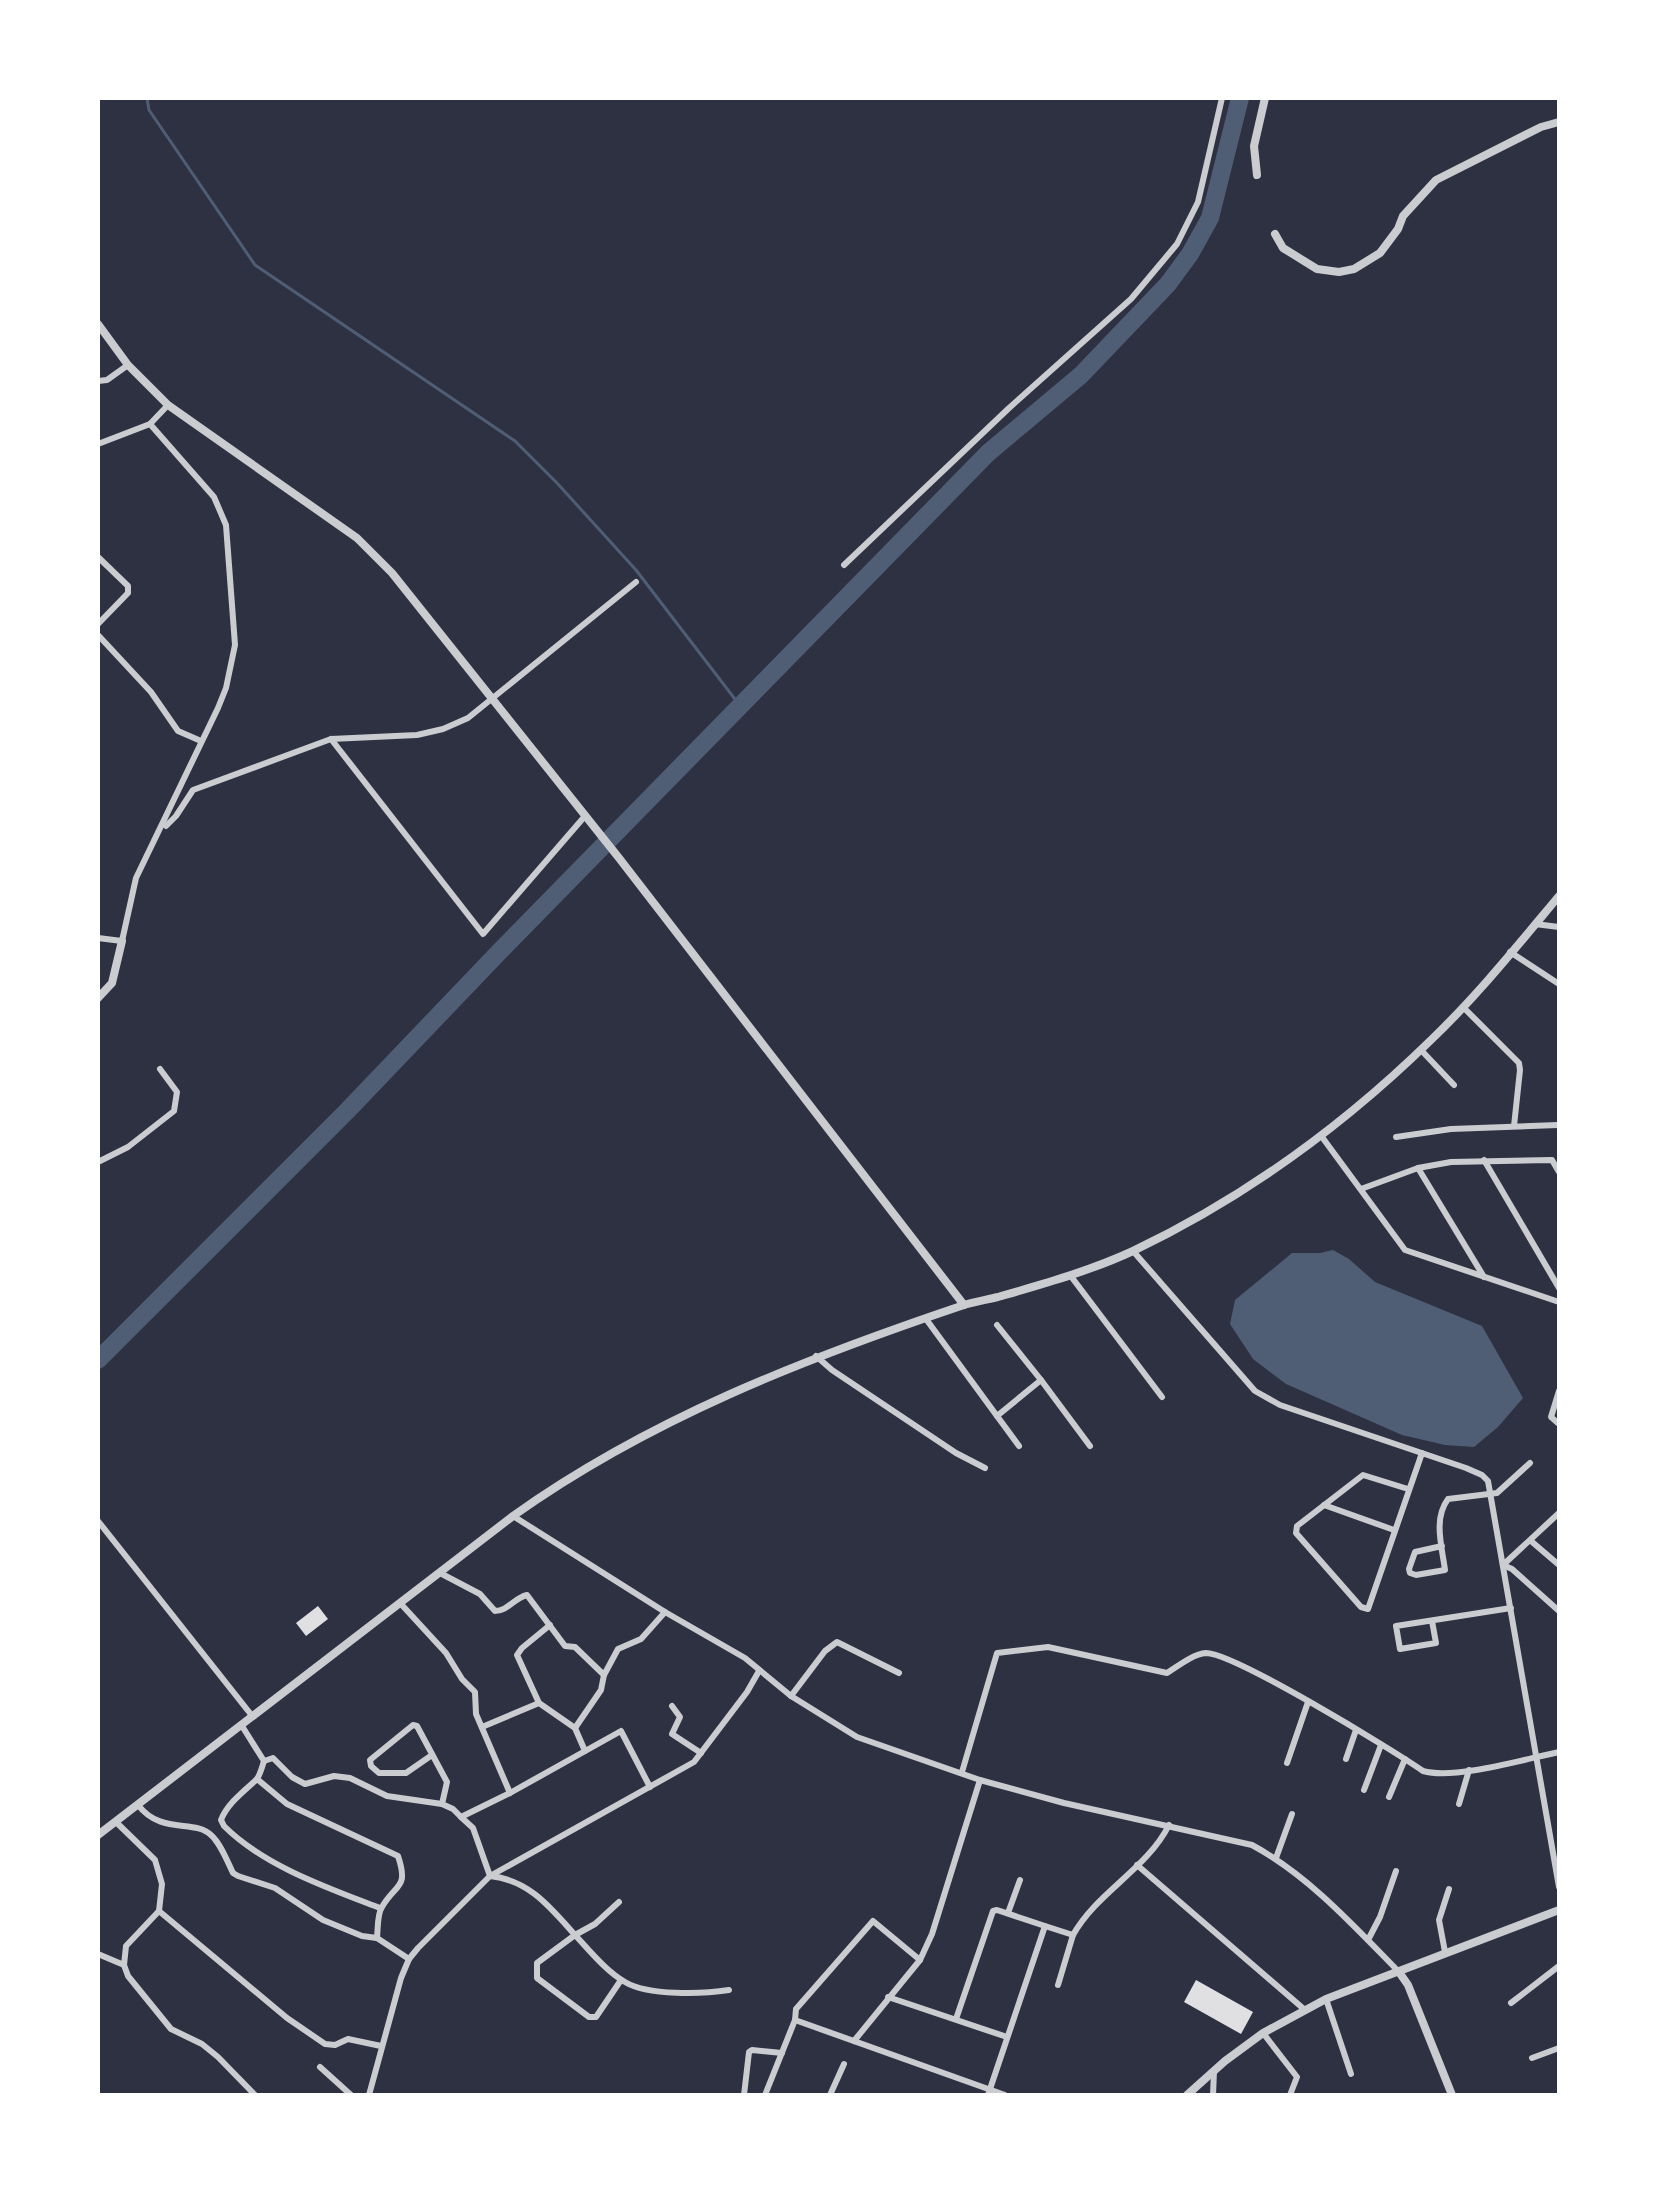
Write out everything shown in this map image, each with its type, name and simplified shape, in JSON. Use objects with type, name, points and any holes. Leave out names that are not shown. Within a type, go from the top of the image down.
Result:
[{"type":"street","points":[[844,565],[1008,409],[1131,299],[1177,244],[1198,202],[1222,98]]},
{"type":"street","points":[[1257,175],[1254,146],[1265,98]]},
{"type":"street","points":[[1275,234],[1283,248],[1317,269],[1339,272],[1354,269],[1380,253],[1398,229],[1403,216],[1436,180],[1541,127],[1559,122]]},
{"type":"street","points":[[98,324],[128,365],[168,405],[357,538],[392,573],[619,858],[964,1305]]},
{"type":"street","points":[[98,381],[107,380],[128,365]]},
{"type":"street","points":[[98,444],[150,424],[168,405]]},
{"type":"street","points":[[150,424],[214,497],[226,525],[235,645],[226,688],[161,831]]},
{"type":"street","points":[[98,557],[128,586],[128,593],[98,624]]},
{"type":"street","points":[[98,998],[112,983],[136,878],[150,847],[193,790],[331,739],[417,735],[443,729],[468,718],[636,582]]},
{"type":"street","points":[[98,635],[151,692],[178,731],[201,741]]},
{"type":"street","points":[[331,739],[483,934],[585,816]]},
{"type":"street","points":[[98,1835],[513,1516],[584,1468],[699,1408],[816,1356],[964,1305],[1070,1275],[1133,1251],[1251,1185],[1322,1137],[1421,1050],[1463,1007],[1559,896]]},
{"type":"street","points":[[1535,924],[1559,927]]},
{"type":"street","points":[[98,938],[122,941]]},
{"type":"street","points":[[1510,952],[1559,984]]},
{"type":"street","points":[[1463,1007],[1519,1063],[1514,1126]]},
{"type":"street","points":[[1421,1050],[1454,1085]]},
{"type":"street","points":[[98,1162],[128,1147],[174,1111],[177,1092],[160,1069]]},
{"type":"street","points":[[1396,1137],[1451,1129],[1558,1125],[1559,1115]]},
{"type":"street","points":[[1322,1137],[1405,1250],[1559,1302]]},
{"type":"street","points":[[1361,1189],[1418,1168],[1484,1160],[1552,1160],[1559,1172]]},
{"type":"street","points":[[1484,1160],[1559,1288]]},
{"type":"street","points":[[1418,1168],[1484,1277]]},
{"type":"street","points":[[1133,1251],[1255,1391],[1280,1405],[1422,1453],[1482,1475],[1488,1481],[1559,1887]]},
{"type":"street","points":[[1070,1275],[1162,1397]]},
{"type":"street","points":[[926,1319],[1019,1446]]},
{"type":"street","points":[[997,1325],[1090,1446]]},
{"type":"street","points":[[816,1356],[956,1453],[985,1468]]},
{"type":"street","points":[[997,1416],[1041,1380]]},
{"type":"street","points":[[1559,1391],[1551,1417],[1559,1424]]},
{"type":"street","points":[[1408,1489],[1363,1475],[1297,1526],[1296,1533],[1361,1607],[1368,1609],[1422,1453]]},
{"type":"street","points":[[1442,1546],[1415,1552],[1410,1573],[1416,1575],[1445,1570],[1442,1546],[1439,1522],[1448,1499],[1497,1493],[1530,1463]]},
{"type":"street","points":[[1324,1505],[1394,1530]]},
{"type":"street","points":[[1503,1565],[1559,1513]]},
{"type":"street","points":[[513,1516],[665,1612],[745,1658],[791,1696],[857,1737],[980,1780],[1064,1803],[1252,1845],[1276,1858],[1328,1900],[1399,1972],[1408,1985],[1452,2095]]},
{"type":"street","points":[[98,1521],[253,1717]]},
{"type":"street","points":[[1531,1541],[1559,1565]]},
{"type":"street","points":[[1503,1565],[1512,1569],[1559,1611]]},
{"type":"street","points":[[440,1573],[480,1594],[495,1611],[502,1611],[527,1595],[565,1646],[575,1647],[604,1675]]},
{"type":"street","points":[[401,1604],[446,1653],[462,1679],[475,1692],[476,1714],[510,1793]]},
{"type":"street","points":[[1432,1621],[1436,1643],[1400,1649],[1396,1626],[1511,1608]]},
{"type":"street","points":[[575,1728],[601,1690],[604,1675],[618,1649],[641,1639],[665,1612]]},
{"type":"street","points":[[550,1625],[517,1655],[539,1703],[575,1728],[585,1751]]},
{"type":"street","points":[[791,1696],[825,1651],[837,1642],[899,1673]]},
{"type":"street","points":[[962,1772],[997,1653],[1048,1647],[1167,1673],[1207,1654],[1226,1658],[1308,1702],[1423,1771],[1432,1773],[1469,1770],[1559,1752]]},
{"type":"street","points":[[369,2095],[409,1959],[490,1876],[694,1762],[747,1692],[759,1671]]},
{"type":"street","points":[[1287,1763],[1308,1702]]},
{"type":"street","points":[[482,1727],[539,1703]]},
{"type":"street","points":[[672,1706],[680,1717],[672,1734],[701,1753]]},
{"type":"street","points":[[432,1755],[406,1773],[379,1773],[371,1766],[370,1760],[413,1725],[417,1726],[447,1782],[442,1804]]},
{"type":"street","points":[[242,1726],[264,1761]]},
{"type":"street","points":[[1346,1759],[1356,1730]]},
{"type":"street","points":[[461,1817],[621,1731],[650,1787]]},
{"type":"street","points":[[1364,1790],[1381,1745]]},
{"type":"street","points":[[264,1761],[273,1758],[292,1777],[305,1784],[334,1776],[350,1778],[387,1796],[442,1804],[453,1809],[473,1828],[490,1876]]},
{"type":"street","points":[[1389,1797],[1405,1759]]},
{"type":"street","points":[[264,1761],[257,1779],[246,1786],[223,1814],[221,1820],[224,1826],[256,1853],[340,1893],[380,1908]]},
{"type":"street","points":[[1459,1804],[1469,1770]]},
{"type":"street","points":[[257,1779],[287,1804],[398,1856],[403,1881],[380,1908],[377,1938]]},
{"type":"street","points":[[854,2041],[920,1960],[932,1934],[980,1780]]},
{"type":"street","points":[[138,1805],[146,1816],[156,1821],[206,1831],[238,1876],[275,1888],[337,1927],[377,1938],[409,1959]]},
{"type":"street","points":[[1276,1858],[1292,1814]]},
{"type":"street","points":[[116,1822],[157,1864],[162,1892],[159,1911],[126,1946],[124,1965],[128,1976],[171,2029],[210,2051],[255,2095]]},
{"type":"street","points":[[1058,1985],[1073,1935],[1088,1912],[1137,1865],[1169,1825]]},
{"type":"street","points":[[1137,1865],[1305,2010]]},
{"type":"street","points":[[1368,1940],[1380,1917],[1396,1871]]},
{"type":"street","points":[[490,1876],[509,1878],[543,1899],[621,1980],[634,1987],[707,1993],[729,1990]]},
{"type":"street","points":[[1008,1913],[1020,1880]]},
{"type":"street","points":[[1445,1952],[1439,1920],[1449,1889]]},
{"type":"street","points":[[619,1902],[595,1924],[537,1963],[537,1978],[589,2017],[596,2017],[621,1980]]},
{"type":"street","points":[[956,2019],[991,1915],[997,1910],[1073,1935]]},
{"type":"street","points":[[1187,2095],[1263,2033],[1326,1999],[1559,1910]]},
{"type":"street","points":[[159,1911],[287,2018],[325,2044],[335,2045],[348,2039],[381,2046]]},
{"type":"street","points":[[765,2095],[795,2020],[796,2009],[873,1921],[920,1960]]},
{"type":"street","points":[[989,2092],[1045,1926]]},
{"type":"street","points":[[98,1954],[124,1965]]},
{"type":"street","points":[[1511,2003],[1559,1966]]},
{"type":"street","points":[[888,1997],[1007,2037]]},
{"type":"street","points":[[1326,1999],[1351,2074]]},
{"type":"street","points":[[795,2020],[989,2092],[1005,2095]]},
{"type":"street","points":[[1263,2033],[1297,2077],[1290,2095]]},
{"type":"street","points":[[1532,2058],[1559,2048]]},
{"type":"street","points":[[744,2095],[749,2052],[782,2053]]},
{"type":"street","points":[[830,2095],[844,2064]]},
{"type":"street","points":[[320,2067],[351,2095]]},
{"type":"street","points":[[1213,2095],[1214,2071]]},
{"type":"water","points":[[1333,1250],[1349,1259],[1375,1282],[1482,1326],[1523,1398],[1498,1427],[1474,1447],[1445,1445],[1402,1435],[1286,1384],[1253,1359],[1230,1324],[1235,1300],[1292,1253]]},
{"type":"building","points":[[318,1606],[328,1619],[306,1636],[296,1623]]},
{"type":"building","points":[[1196,1980],[1253,2012],[1241,2034],[1184,2002]]},
{"type":"waterway","points":[[147,98],[149,110],[255,265],[515,441],[636,570],[741,707]]},
{"type":"waterway","points":[[98,1360],[347,1111],[988,453],[1081,375],[1168,284],[1190,254],[1210,218],[1240,98]]}]
